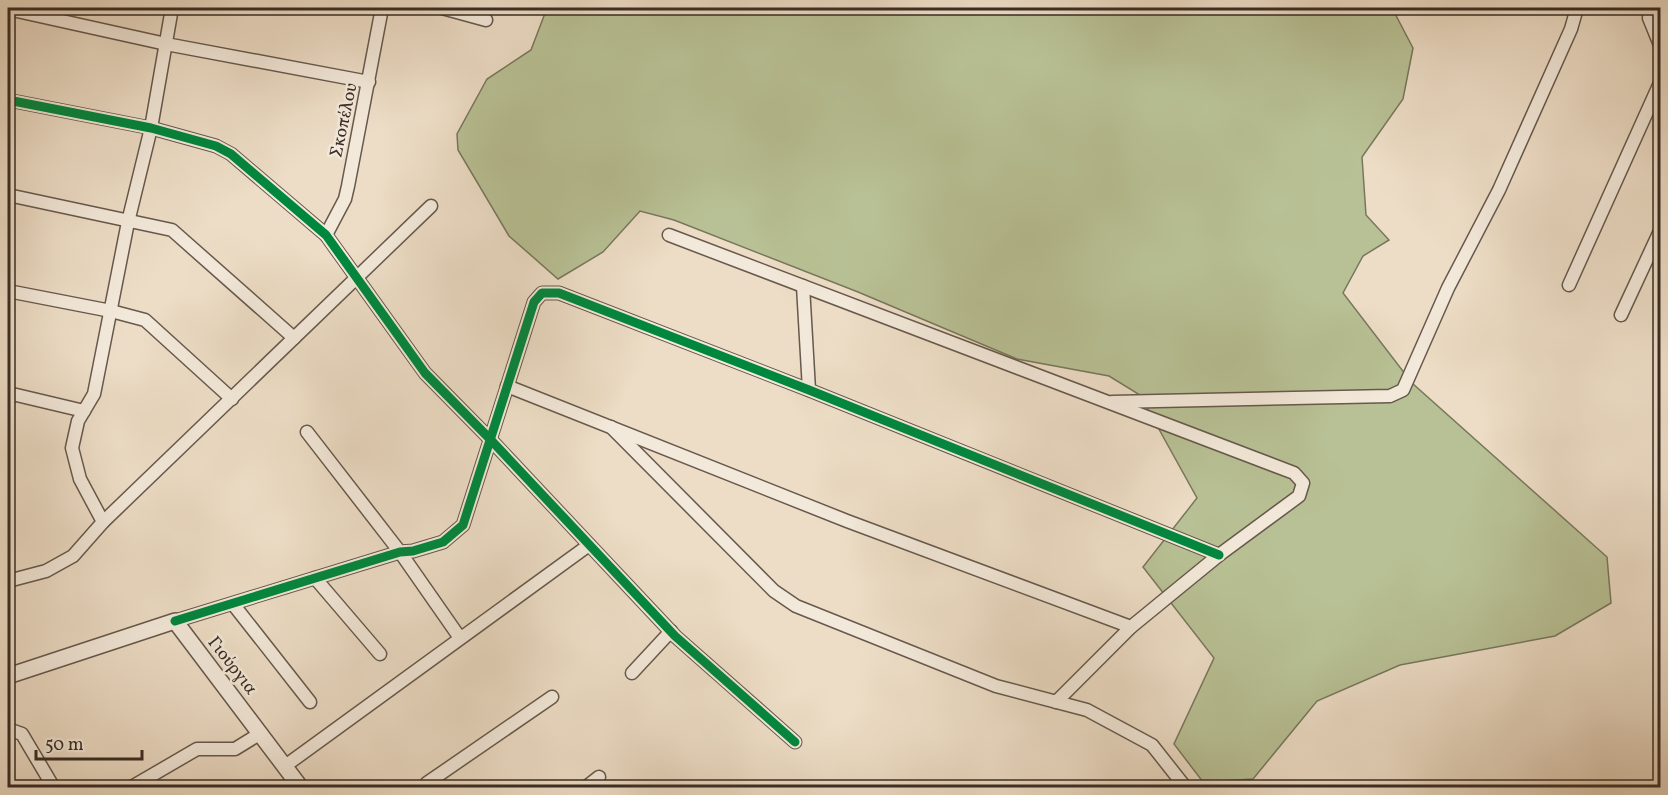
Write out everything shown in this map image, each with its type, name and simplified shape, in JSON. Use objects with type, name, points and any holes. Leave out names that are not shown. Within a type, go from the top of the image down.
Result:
[{"type":"street","points":[[103,522],[80,479],[72,448],[78,421],[94,394],[128,222],[151,128],[172,8]]},
{"type":"street","name":"Σκοπέλου","points":[[326,235],[345,199],[382,8]]},
{"type":"street","points":[[442,8],[486,20]]},
{"type":"street","points":[[1106,402],[1390,396],[1403,390],[1448,288],[1499,190],[1571,29],[1578,8]]},
{"type":"street","points":[[1650,8],[1649,18],[1660,45]]},
{"type":"street","points":[[8,9],[166,44],[369,82]]},
{"type":"street","points":[[1569,285],[1660,83]]},
{"type":"street","points":[[8,100],[151,128],[216,146],[231,154],[326,235],[425,374],[489,438],[670,631],[795,742]]},
{"type":"street","points":[[8,195],[172,230],[294,338]]},
{"type":"street","points":[[8,581],[46,571],[72,556],[103,522],[431,206]]},
{"type":"street","points":[[1622,315],[1660,231]]},
{"type":"street","points":[[669,234],[1294,473],[1303,483],[1299,496],[1220,555],[1131,627],[1056,702]]},
{"type":"street","points":[[803,286],[809,390]]},
{"type":"street","points":[[8,291],[145,320],[232,399]]},
{"type":"street","points":[[8,676],[175,621],[400,552],[413,551],[443,542],[463,525],[534,302],[542,293],[559,293],[809,390],[1220,555]]},
{"type":"street","points":[[507,386],[847,521],[1131,627]]},
{"type":"street","points":[[8,393],[84,411]]},
{"type":"street","points":[[611,427],[774,591],[796,606],[996,686],[1087,710],[1152,745],[1186,788]]},
{"type":"street","points":[[307,432],[400,552],[460,638]]},
{"type":"street","points":[[285,766],[589,544]]},
{"type":"street","points":[[315,578],[380,654]]},
{"type":"street","points":[[234,604],[310,702]]},
{"type":"street","name":"Γιούργια","points":[[175,621],[301,788]]},
{"type":"street","points":[[632,673],[670,631]]},
{"type":"street","points":[[423,788],[552,697]]},
{"type":"street","points":[[8,729],[22,734],[54,788]]},
{"type":"street","points":[[130,788],[197,749],[235,749],[261,733]]},
{"type":"street","points":[[585,788],[599,777]]},
{"type":"green space","points":[[547,8],[1392,8],[1413,48],[1403,99],[1362,157],[1366,215],[1389,240],[1363,256],[1343,293],[1412,383],[1607,557],[1611,603],[1555,636],[1400,665],[1317,701],[1253,779],[1203,782],[1174,744],[1214,658],[1143,567],[1197,498],[1140,395],[1109,376],[1017,359],[858,292],[674,220],[640,211],[603,252],[558,279],[509,236],[458,150],[457,134],[487,79],[531,50]]},
{"type":"cycle path","points":[[8,100],[151,128],[216,146],[231,154],[326,235],[425,373],[675,636],[795,742]]},
{"type":"cycle path","points":[[175,621],[400,552],[413,551],[443,542],[463,525],[534,302],[542,293],[559,293],[809,390],[1219,555]]}]
